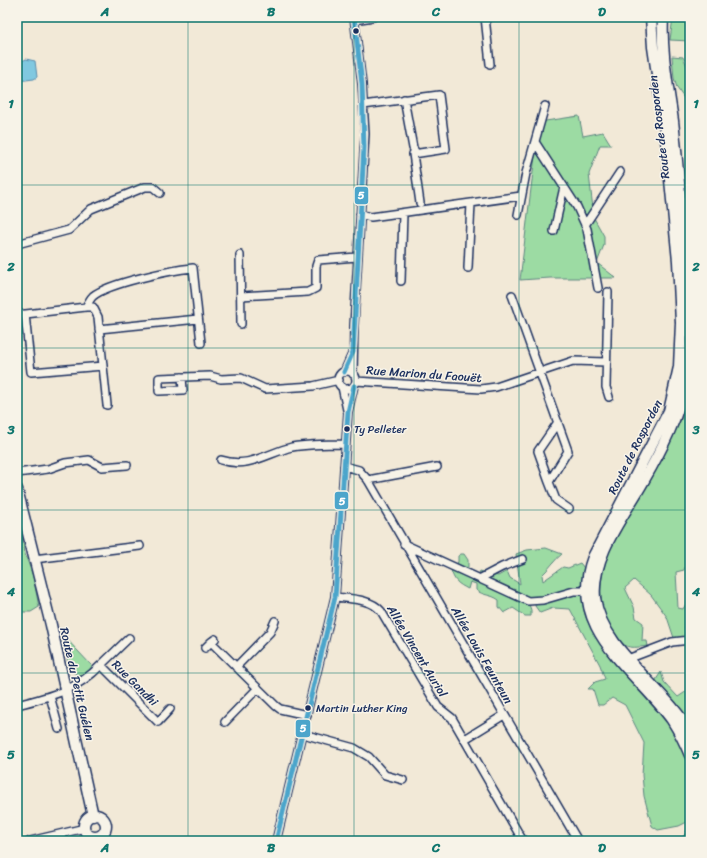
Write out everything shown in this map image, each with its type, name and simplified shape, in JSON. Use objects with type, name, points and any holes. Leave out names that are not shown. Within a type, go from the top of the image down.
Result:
[{"type":"main road","name":"Route de Rosporden","points":[[651,17],[653,47],[665,129],[678,253],[681,323],[679,367],[669,411],[649,452],[598,547],[588,573],[591,591],[605,627],[625,660],[672,720],[682,736],[690,755]]},
{"type":"main road","name":"Route de Rosporden","points":[[591,591],[603,554],[669,433],[679,407],[687,377],[690,333],[688,277],[673,120],[665,71],[662,38],[663,17]]},
{"type":"main road","name":"Route du Petit Guélen","points":[[17,489],[65,690],[93,816]]},
{"type":"main road","name":"Route de Rosporden","points":[[625,660],[676,712],[690,732]]},
{"type":"main road","points":[[93,816],[101,817],[106,824],[104,832],[98,839],[90,835],[85,828],[86,820],[93,816]]},
{"type":"street","points":[[276,841],[335,597],[345,444],[348,412],[354,380],[353,352],[357,257],[364,160],[363,105],[354,18],[373,17]]},
{"type":"street","points":[[485,17],[490,64]]},
{"type":"street","points":[[363,105],[438,95],[446,149],[415,154]]},
{"type":"street","points":[[407,99],[420,202]]},
{"type":"street","points":[[518,215],[521,196],[545,106]]},
{"type":"street","points":[[535,142],[577,207],[585,224],[595,266],[598,288]]},
{"type":"street","points":[[585,224],[620,172]]},
{"type":"street","points":[[17,244],[69,230],[91,209],[145,187],[153,187],[160,193]]},
{"type":"street","points":[[554,231],[564,187]]},
{"type":"street","points":[[360,214],[371,217],[521,196]]},
{"type":"street","points":[[468,268],[471,203]]},
{"type":"street","points":[[402,281],[403,213]]},
{"type":"street","points":[[240,255],[241,324]]},
{"type":"street","points":[[241,296],[308,292],[316,288],[316,266],[318,260],[357,257]]},
{"type":"street","points":[[86,307],[95,295],[119,284],[166,272],[192,268],[201,343]]},
{"type":"street","points":[[608,292],[606,387],[609,396]]},
{"type":"street","points":[[512,295],[568,451],[549,482]]},
{"type":"street","points":[[17,315],[91,306],[95,309],[99,329],[107,405]]},
{"type":"street","points":[[25,314],[31,372],[103,366]]},
{"type":"street","points":[[99,329],[198,319]]},
{"type":"street","points":[[348,412],[339,380],[340,375],[344,372],[353,352]]},
{"type":"street","name":"Rue Marion du Faouët","points":[[354,380],[481,389],[496,387],[539,371],[573,361],[606,362]]},
{"type":"street","points":[[344,372],[354,380]]},
{"type":"street","points":[[182,377],[210,376],[221,379],[240,378],[265,389],[313,386],[339,380]]},
{"type":"street","points":[[342,387],[349,389],[354,380]]},
{"type":"street","points":[[558,422],[538,451],[556,500],[569,509]]},
{"type":"street","points":[[221,460],[243,463],[264,458],[288,448],[345,444]]},
{"type":"street","points":[[17,473],[48,469],[65,463],[89,460],[102,467],[127,464]]},
{"type":"street","name":"Allée Louis Feunteun","points":[[344,466],[359,470],[368,480],[578,841]]},
{"type":"street","points":[[368,480],[437,467]]},
{"type":"street","points":[[404,544],[481,578],[528,601],[543,600],[574,591],[591,591]]},
{"type":"street","points":[[34,559],[140,546]]},
{"type":"street","points":[[481,578],[523,559]]},
{"type":"street","name":"Allée Vincent Auriol","points":[[335,597],[370,603],[378,608],[438,707],[452,718],[523,841]]},
{"type":"street","points":[[236,667],[270,632],[275,621]]},
{"type":"street","name":"Rue Gandhi","points":[[17,705],[50,696],[86,679],[129,638]]},
{"type":"street","points":[[205,648],[213,640],[236,667],[280,709],[307,715]]},
{"type":"street","points":[[625,660],[672,642],[690,640]]},
{"type":"street","name":"Rue Gandhi","points":[[101,665],[158,722],[170,709]]},
{"type":"street","points":[[225,722],[258,688]]},
{"type":"street","points":[[50,696],[59,729]]},
{"type":"street","points":[[465,739],[504,715]]},
{"type":"street","points":[[302,734],[354,748],[369,757],[385,775],[403,780]]},
{"type":"street","points":[[30,841],[85,828]]},
{"type":"green space","points":[[673,17],[690,17],[690,41],[670,40]]},
{"type":"green space","points":[[672,56],[683,57],[690,73],[690,107],[677,88],[674,78]]},
{"type":"green space","points":[[579,116],[583,136],[603,132],[611,145],[600,145],[589,174],[594,218],[604,236],[604,245],[597,263],[616,278],[550,278],[520,280],[539,122]]},
{"type":"green space","points":[[690,375],[690,553],[684,570],[676,572],[678,608],[683,609],[690,597],[690,621],[684,622],[686,635],[679,641],[674,638],[667,617],[651,595],[634,580],[625,588],[634,607],[636,618],[643,623],[642,641],[647,641],[648,646],[630,647],[626,646],[619,640],[612,629],[602,604],[602,577],[610,549],[623,520],[672,437],[683,414]]},
{"type":"green space","points":[[17,534],[22,536],[25,554],[33,576],[39,607],[31,612],[17,612]]},
{"type":"green space","points":[[546,548],[562,554],[542,575],[543,581],[563,567],[568,568],[580,563],[584,568],[582,590],[584,611],[588,622],[594,633],[611,655],[647,694],[661,672],[664,682],[678,697],[690,689],[690,841],[681,841],[688,828],[687,822],[679,826],[658,830],[652,826],[644,796],[642,775],[644,743],[625,705],[612,698],[603,705],[598,705],[593,689],[588,689],[595,682],[605,679],[600,665],[570,609],[553,608],[540,613],[535,606],[537,598],[526,596],[531,610],[531,616],[525,616],[513,608],[504,613],[499,607],[499,600],[476,590],[476,584],[470,582],[468,589],[455,580],[451,570],[458,562],[458,556],[464,554],[468,560],[468,571],[478,576],[480,571],[498,576],[507,571],[510,578],[520,584],[516,554],[527,550]]},
{"type":"green space","points":[[61,633],[92,666],[87,673],[78,675],[70,670]]},
{"type":"water","points":[[26,59],[35,61],[37,77],[34,79],[18,81],[17,64]]},
{"type":"transit line","name":"5","points":[[344,372],[353,352],[364,147],[362,84],[354,17]]},
{"type":"transit line","name":"5","points":[[276,841],[335,597],[348,412],[354,386]]},
{"type":"place","name":"Ty Pelleter","points":[[347,429]]},
{"type":"place","name":"Martin Luther King","points":[[308,708]]}]
